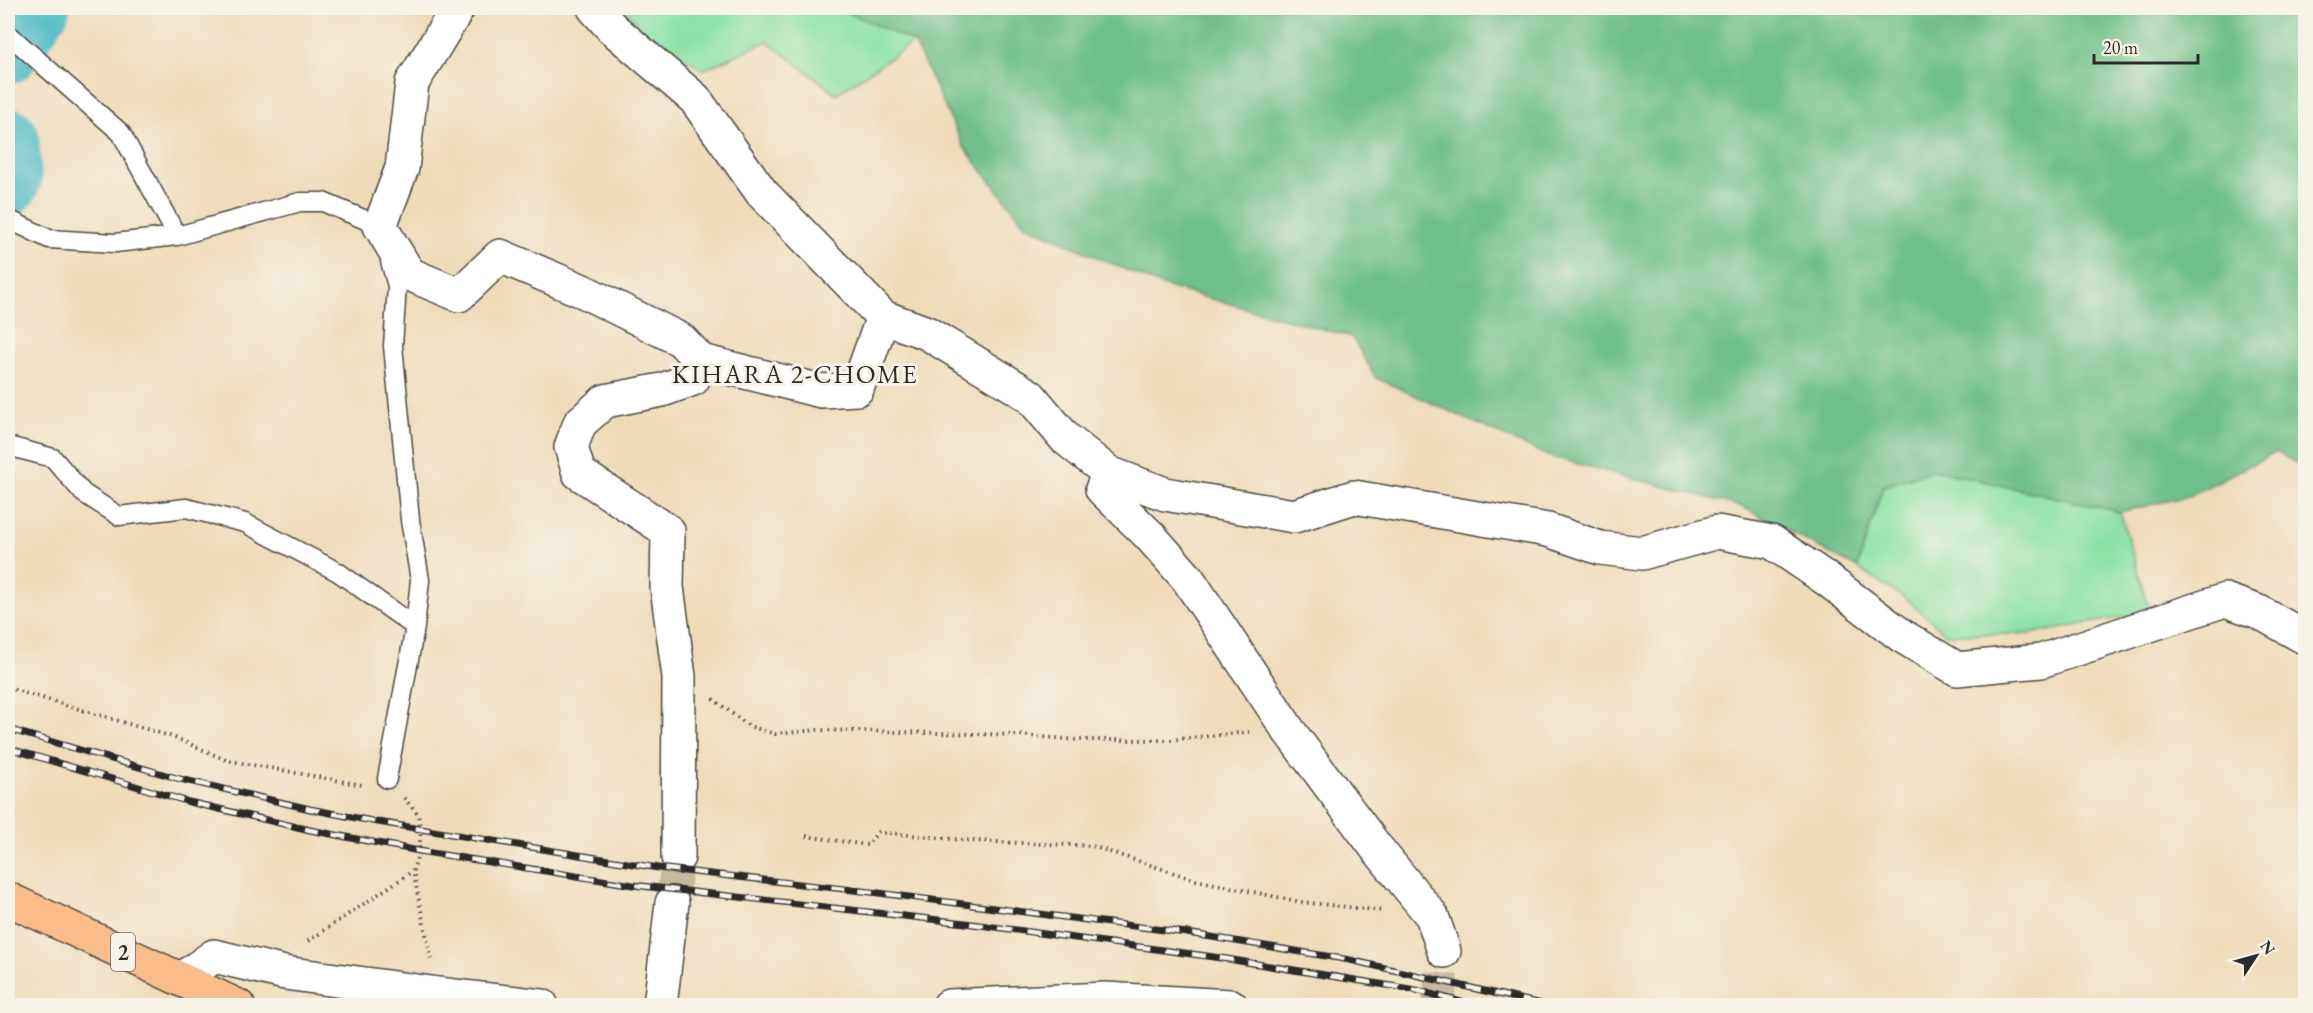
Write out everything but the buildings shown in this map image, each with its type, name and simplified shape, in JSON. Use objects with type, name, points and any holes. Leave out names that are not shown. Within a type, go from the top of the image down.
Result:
[{"type":"highway","name":"2","points":[[8,899],[238,1005]]},
{"type":"street","points":[[458,8],[412,83],[402,168],[380,226],[410,274],[459,295],[500,256],[585,292],[681,340],[701,361],[821,391],[857,389],[883,317]]},
{"type":"street","points":[[594,8],[612,28],[695,99],[762,193],[883,317],[927,333],[1030,396],[1065,438],[1109,473],[1165,495],[1294,516],[1354,497],[1548,530],[1599,548],[1642,553],[1717,532],[1772,542],[1825,578],[1902,636],[1957,669],[2041,661],[2225,600],[2259,612],[2306,638]]},
{"type":"street","points":[[678,857],[679,676],[667,587],[668,531],[579,473],[571,447],[580,423],[605,400],[662,390],[693,379],[701,361]]},
{"type":"street","points":[[1109,473],[1102,489],[1150,536],[1188,579],[1289,730],[1375,846],[1432,916],[1444,951]]},
{"type":"street","points":[[660,1005],[672,903]]},
{"type":"street","points":[[182,979],[214,956],[285,973],[439,994],[542,1005]]},
{"type":"street","points":[[949,1005],[1105,999],[1231,1005]]},
{"type":"lane","points":[[8,34],[121,133],[177,236]]},
{"type":"lane","points":[[8,219],[50,239],[115,243],[177,236],[300,202],[323,202],[380,226],[397,286],[393,346],[410,520],[420,580],[415,627],[387,779]]},
{"type":"lane","points":[[8,446],[52,458],[83,493],[119,516],[186,508],[245,523],[338,572],[415,627]]},
{"type":"path","points":[[679,676],[749,726],[775,734],[817,730],[1019,735],[1077,740],[1170,740],[1230,732],[1289,730]]},
{"type":"path","points":[[8,688],[172,737],[226,760],[371,787],[387,779],[418,814],[421,829],[414,871],[439,994]]},
{"type":"path","points":[[807,836],[867,845],[878,832],[974,841],[1092,846],[1196,880],[1301,902],[1432,916]]},
{"type":"path","points":[[285,973],[302,945],[414,871]]},
{"type":"green space","points":[[625,8],[838,8],[914,42],[836,94],[767,41],[703,70],[642,29]]},
{"type":"green space","points":[[838,8],[2305,8],[2305,468],[2276,452],[2189,496],[2120,512],[1934,470],[1883,486],[1857,568],[1743,507],[1548,456],[1376,378],[1352,337],[1160,285],[1025,225],[964,147],[914,42]]},
{"type":"green space","points":[[1934,470],[2120,512],[2150,612],[2030,634],[1946,634],[1906,599],[1857,568],[1883,486]]},
{"type":"waterway","points":[[8,53],[39,8]]},
{"type":"waterway","points":[[8,138],[11,177],[8,184]]},
{"type":"tunnel","points":[[672,903],[678,857]]},
{"type":"tunnel","points":[[1438,1006],[1444,951]]},
{"type":"railway","points":[[8,729],[180,779],[372,821],[658,868],[871,892],[1187,933],[1350,960],[1550,1006]]},
{"type":"railway","points":[[8,748],[189,802],[310,830],[419,851],[633,885],[965,923],[1221,958],[1416,990],[1476,1006]]},
{"type":"district","name":"KIHARA 2-CHOME","points":[[795,374]]}]
